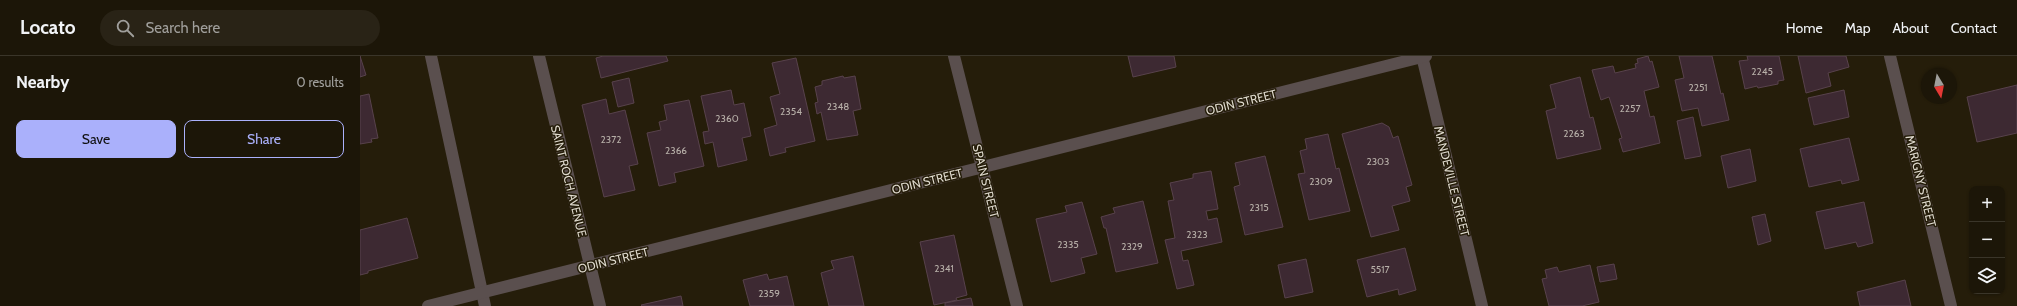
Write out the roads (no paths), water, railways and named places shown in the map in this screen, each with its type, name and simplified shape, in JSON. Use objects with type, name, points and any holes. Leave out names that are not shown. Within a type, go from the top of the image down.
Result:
[{"type":"street","points":[[431,56],[485,306]]},
{"type":"street","name":"SAINT ROCH AVENUE","points":[[539,56],[600,306]]},
{"type":"street","name":"SPAIN STREET","points":[[954,56],[1017,306]]},
{"type":"street","name":"ODIN STREET","points":[[428,306],[1424,56]]},
{"type":"street","name":"MANDEVILLE STREET","points":[[1424,56],[1482,306]]},
{"type":"street","name":"MARIGNY STREET","points":[[1890,56],[1951,306]]}]
